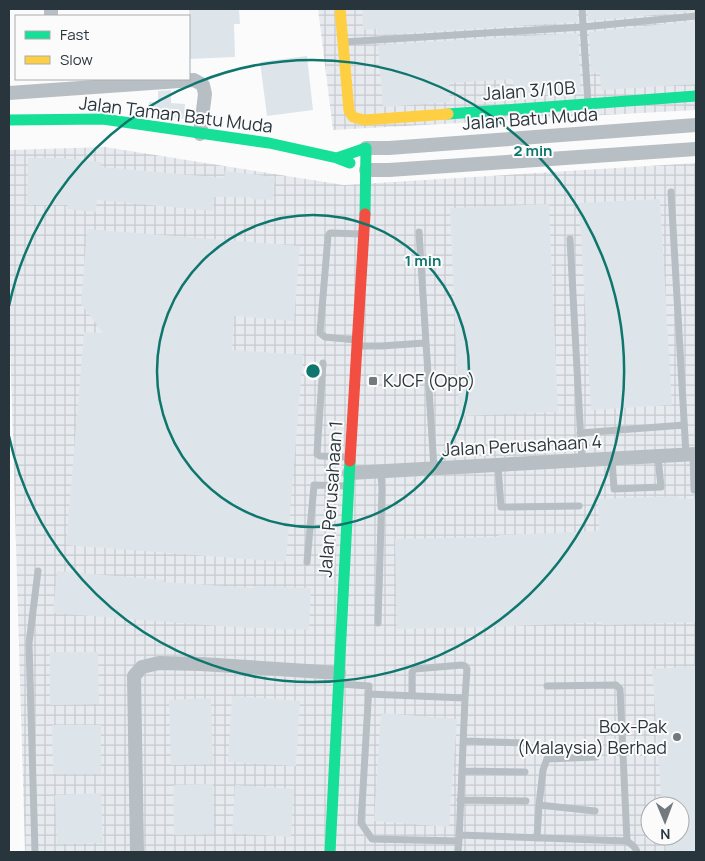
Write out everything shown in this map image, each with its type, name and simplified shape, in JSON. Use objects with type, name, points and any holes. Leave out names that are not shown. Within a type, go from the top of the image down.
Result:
[{"type":"street","points":[[340,9],[344,42]]},
{"type":"street","name":"Jalan 3/10B","points":[[344,42],[350,112],[353,117],[364,120],[696,96]]},
{"type":"street","points":[[9,93],[56,84],[194,80],[203,85],[205,94],[200,134]]},
{"type":"street","name":"Jalan Taman Batu Muda","points":[[9,120],[103,119],[269,143],[337,158],[366,170]]},
{"type":"street","name":"Jalan Batu Muda","points":[[366,148],[389,148],[696,125]]},
{"type":"street","points":[[337,158],[366,148]]},
{"type":"street","name":"Jalan Perusahaan 1","points":[[330,852],[350,457],[364,234],[366,148]]},
{"type":"street","points":[[366,170],[399,170],[696,149]]},
{"type":"street","name":"Jalan Perusahaan 4","points":[[349,480],[381,472],[692,455]]},
{"type":"street","points":[[137,852],[134,676],[142,667],[159,663],[201,664],[338,679]]},
{"type":"lane","points":[[582,9],[588,104]]},
{"type":"lane","points":[[344,42],[583,27],[696,16]]},
{"type":"lane","points":[[671,192],[684,425],[692,455],[694,490],[696,489]]},
{"type":"lane","points":[[418,232],[434,469]]},
{"type":"lane","points":[[364,234],[330,233],[328,236],[320,333],[325,338],[382,346],[425,343]]},
{"type":"lane","points":[[570,239],[582,461]]},
{"type":"lane","points":[[323,363],[316,454],[320,456],[350,457]]},
{"type":"lane","points":[[580,433],[684,425]]},
{"type":"lane","points":[[612,459],[614,488],[661,487],[658,457]]},
{"type":"lane","points":[[498,466],[501,507],[579,506]]},
{"type":"lane","points":[[378,623],[381,472]]},
{"type":"lane","points":[[307,562],[314,485],[349,480]]},
{"type":"lane","points":[[35,852],[29,643],[38,571]]},
{"type":"lane","points":[[412,695],[412,672],[415,668],[466,666],[458,852]]},
{"type":"lane","points":[[338,679],[369,686],[361,823],[372,839],[537,838],[627,841],[633,845],[637,852]]},
{"type":"lane","points":[[547,686],[616,685],[620,689],[627,841]]},
{"type":"lane","points":[[368,694],[465,698]]},
{"type":"lane","points":[[463,741],[524,742]]},
{"type":"lane","points":[[537,838],[543,770],[547,759],[596,757]]},
{"type":"lane","points":[[462,771],[525,772]]},
{"type":"lane","points":[[460,800],[526,801]]},
{"type":"lane","points":[[539,806],[595,810]]},
{"type":"shaded area","points":[[318,9],[696,9],[696,110],[333,130]]},
{"type":"shaded area","points":[[105,147],[344,185],[696,163],[696,852],[25,852],[9,307],[9,150]]},
{"type":"building","points":[[189,9],[239,9],[240,24],[234,24],[235,57],[190,59]]},
{"type":"building","points":[[362,9],[577,9],[578,22],[377,35],[377,29],[363,30]]},
{"type":"building","points":[[587,9],[696,9],[696,11],[588,21]]},
{"type":"building","points":[[696,21],[696,84],[601,90],[600,73],[591,73],[589,32]]},
{"type":"building","points":[[578,33],[581,92],[514,97],[513,79],[449,83],[450,102],[383,107],[378,45]]},
{"type":"building","points":[[307,56],[313,110],[267,116],[260,62]]},
{"type":"building","points":[[171,90],[171,103],[185,104],[184,119],[148,113],[149,102],[158,102],[158,91]]},
{"type":"building","points":[[28,158],[61,158],[101,162],[101,167],[224,178],[225,171],[275,177],[273,200],[250,199],[251,197],[214,197],[213,211],[97,200],[96,212],[67,209],[68,205],[27,205]]},
{"type":"building","points":[[660,199],[672,405],[591,410],[579,203]]},
{"type":"building","points":[[549,204],[558,412],[459,416],[450,208]]},
{"type":"building","points":[[87,229],[300,246],[294,321],[234,316],[232,350],[303,355],[286,562],[66,545],[84,332],[103,333],[81,304]]},
{"type":"building","points":[[679,496],[679,499],[696,499],[696,622],[602,625],[602,622],[397,629],[395,539],[499,537],[499,535],[599,531],[598,499]]},
{"type":"building","points":[[57,571],[164,580],[164,582],[253,588],[253,586],[311,588],[309,630],[232,627],[53,613]]},
{"type":"building","points":[[50,652],[98,652],[99,704],[50,705]]},
{"type":"building","name":"Box-Pak (Malaysia) Berhad","points":[[696,666],[696,852],[666,852],[665,846],[690,846],[690,796],[661,796],[652,669]]},
{"type":"building","points":[[232,696],[300,701],[296,766],[228,762]]},
{"type":"building","points":[[211,698],[213,764],[171,765],[169,700]]},
{"type":"building","points":[[381,713],[457,719],[449,827],[374,821]]},
{"type":"building","points":[[52,725],[101,725],[101,774],[53,774]]},
{"type":"building","points":[[213,784],[214,834],[174,835],[174,785]]},
{"type":"building","points":[[235,785],[294,789],[291,837],[232,833]]},
{"type":"building","points":[[101,793],[103,843],[57,844],[55,795]]},
{"type":"traffic: fast","points":[[448,114],[696,96]]},
{"type":"traffic: fast","points":[[9,120],[103,119],[269,143],[337,158],[350,163]]},
{"type":"traffic: fast","points":[[337,158],[366,148],[365,214]]},
{"type":"traffic: fast","points":[[330,852],[350,461]]},
{"type":"traffic: slow","points":[[340,9],[349,111],[353,117],[364,120],[448,114]]},
{"type":"traffic: jam","points":[[350,461],[365,214]]},
{"type":"place","name":"KJCF (Opp)","points":[[373,381]]},
{"type":"place","name":"Box-Pak (Malaysia) Berhad","points":[[677,737]]}]
